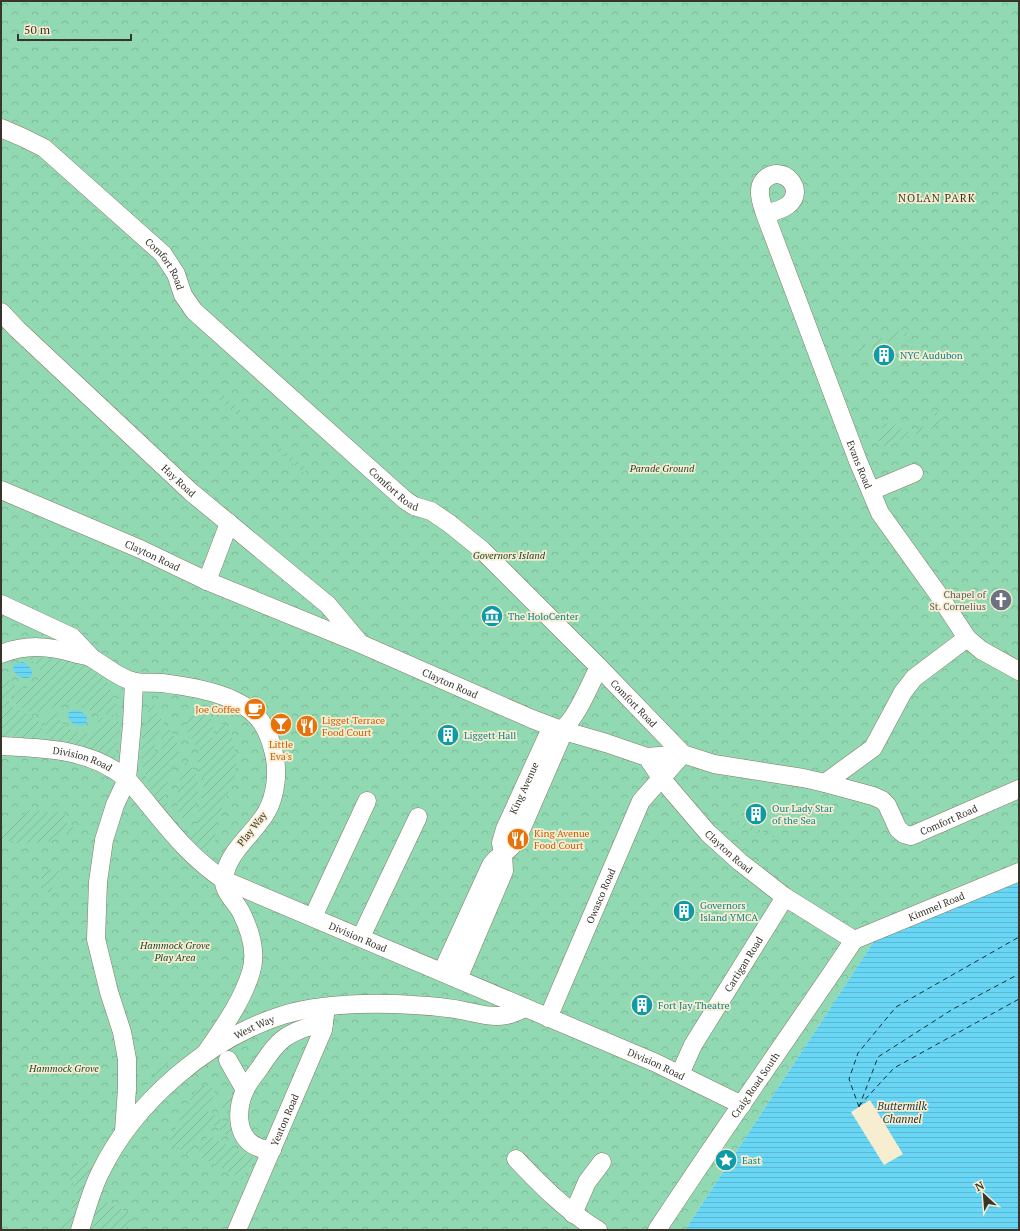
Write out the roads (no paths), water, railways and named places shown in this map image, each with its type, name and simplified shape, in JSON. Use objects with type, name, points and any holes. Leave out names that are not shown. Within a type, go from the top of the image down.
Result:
[{"type":"street","name":"Comfort Road","points":[[1,128],[44,148],[162,254],[176,274],[184,295],[194,311],[405,500],[414,506],[431,511],[481,549],[599,667],[683,754],[714,764],[825,783],[882,800],[887,805],[898,830],[911,836],[1019,789]]},
{"type":"street","name":"Evans Road","points":[[765,214],[858,461],[880,513],[967,638],[981,650],[1019,671]]},
{"type":"street","name":"Hay Road","points":[[1,312],[17,329],[191,492],[328,605],[361,644]]},
{"type":"street","points":[[871,491],[914,473]]},
{"type":"street","name":"Clayton Road","points":[[1,490],[140,549],[207,581],[361,644],[511,710],[561,730],[647,757],[661,778],[708,833],[740,862],[785,897],[854,940]]},
{"type":"street","points":[[207,581],[229,522]]},
{"type":"street","name":"Play Way","points":[[4,608],[72,637],[92,658],[118,675],[134,682],[161,683],[194,688],[226,697],[239,703],[262,723],[271,743],[275,757],[276,784],[266,813],[247,838],[233,853],[224,880]]},
{"type":"street","points":[[825,783],[873,748],[903,692],[914,678],[967,638]]},
{"type":"street","name":"Play Way","points":[[1,654],[22,648],[43,646],[54,647],[92,658]]},
{"type":"street","name":"King Avenue","points":[[450,976],[504,871],[501,844],[505,829],[547,737],[553,732],[561,730],[573,718],[599,667]]},
{"type":"street","points":[[124,1131],[127,1089],[127,1060],[122,1032],[109,992],[96,940],[98,882],[104,840],[115,805],[127,779],[134,682]]},
{"type":"street","name":"Division Road","points":[[1,746],[45,748],[76,753],[92,758],[119,772],[127,779],[167,828],[186,848],[207,869],[224,880],[656,1063],[742,1105]]},
{"type":"street","points":[[647,757],[683,754]]},
{"type":"street","name":"Owasco Road","points":[[548,1018],[641,801],[683,754]]},
{"type":"street","points":[[314,918],[368,801]]},
{"type":"street","points":[[361,937],[418,816]]},
{"type":"street","name":"Kimmel Road","points":[[854,940],[1019,872]]},
{"type":"street","points":[[205,1054],[241,996],[252,971],[253,951],[249,929],[240,910],[225,888],[224,880]]},
{"type":"street","name":"Cartigan Road","points":[[680,1074],[694,1045],[785,897]]},
{"type":"street","name":"Craig Road South","points":[[657,1230],[712,1146],[742,1105],[854,940]]},
{"type":"street","name":"West Way","points":[[80,1230],[100,1173],[124,1131],[146,1106],[170,1083],[205,1054],[238,1035],[284,1015],[307,1010],[325,1015],[365,1004],[395,1004],[459,1010],[498,1016],[513,1013],[525,1008]]},
{"type":"street","points":[[272,1150],[259,1148],[249,1141],[242,1133],[239,1124],[240,1108],[245,1090],[272,1049],[282,1039],[325,1015]]},
{"type":"street","name":"Yeaton Road","points":[[237,1230],[323,1030],[325,1015]]},
{"type":"street","points":[[228,1060],[245,1090]]},
{"type":"street","points":[[516,1159],[547,1192],[573,1214],[598,1230]]},
{"type":"street","points":[[573,1214],[588,1182],[602,1162]]},
{"type":"water","points":[[23,662],[31,669],[32,676],[21,678],[13,670],[14,664]]},
{"type":"water","points":[[73,710],[82,712],[86,716],[86,724],[80,726],[72,723],[69,719],[68,713]]},
{"type":"water","name":"Buttermilk Channel","points":[[1019,882],[1019,1230],[685,1230],[876,938]]},
{"type":"place","name":"NYC Audubon","points":[[884,355]]},
{"type":"place","name":"Chapel of St. Cornelius","points":[[1001,600]]},
{"type":"place","name":"The HoloCenter","points":[[492,616]]},
{"type":"place","name":"Joe Coffee","points":[[255,709]]},
{"type":"place","name":"Little Eva's","points":[[281,724]]},
{"type":"place","name":"Ligget Terrace Food Court","points":[[307,726]]},
{"type":"place","name":"Liggett Hall","points":[[448,735]]},
{"type":"place","name":"Our Lady Star of the Sea","points":[[756,814]]},
{"type":"place","name":"King Avenue Food Court","points":[[518,839]]},
{"type":"place","name":"Governors Island YMCA","points":[[684,911]]},
{"type":"place","name":"Fort Jay Theatre","points":[[642,1005]]},
{"type":"place","name":"East","points":[[726,1160]]},
{"type":"district","name":"NOLAN PARK","points":[[937,198]]},
{"type":"park label","name":"Parade Ground","points":[[662,468]]},
{"type":"park label","name":"Governors Island","points":[[509,555]]},
{"type":"park label","name":"Hammock Grove Play Area","points":[[175,950]]},
{"type":"park label","name":"Hammock Grove","points":[[64,1068]]}]
